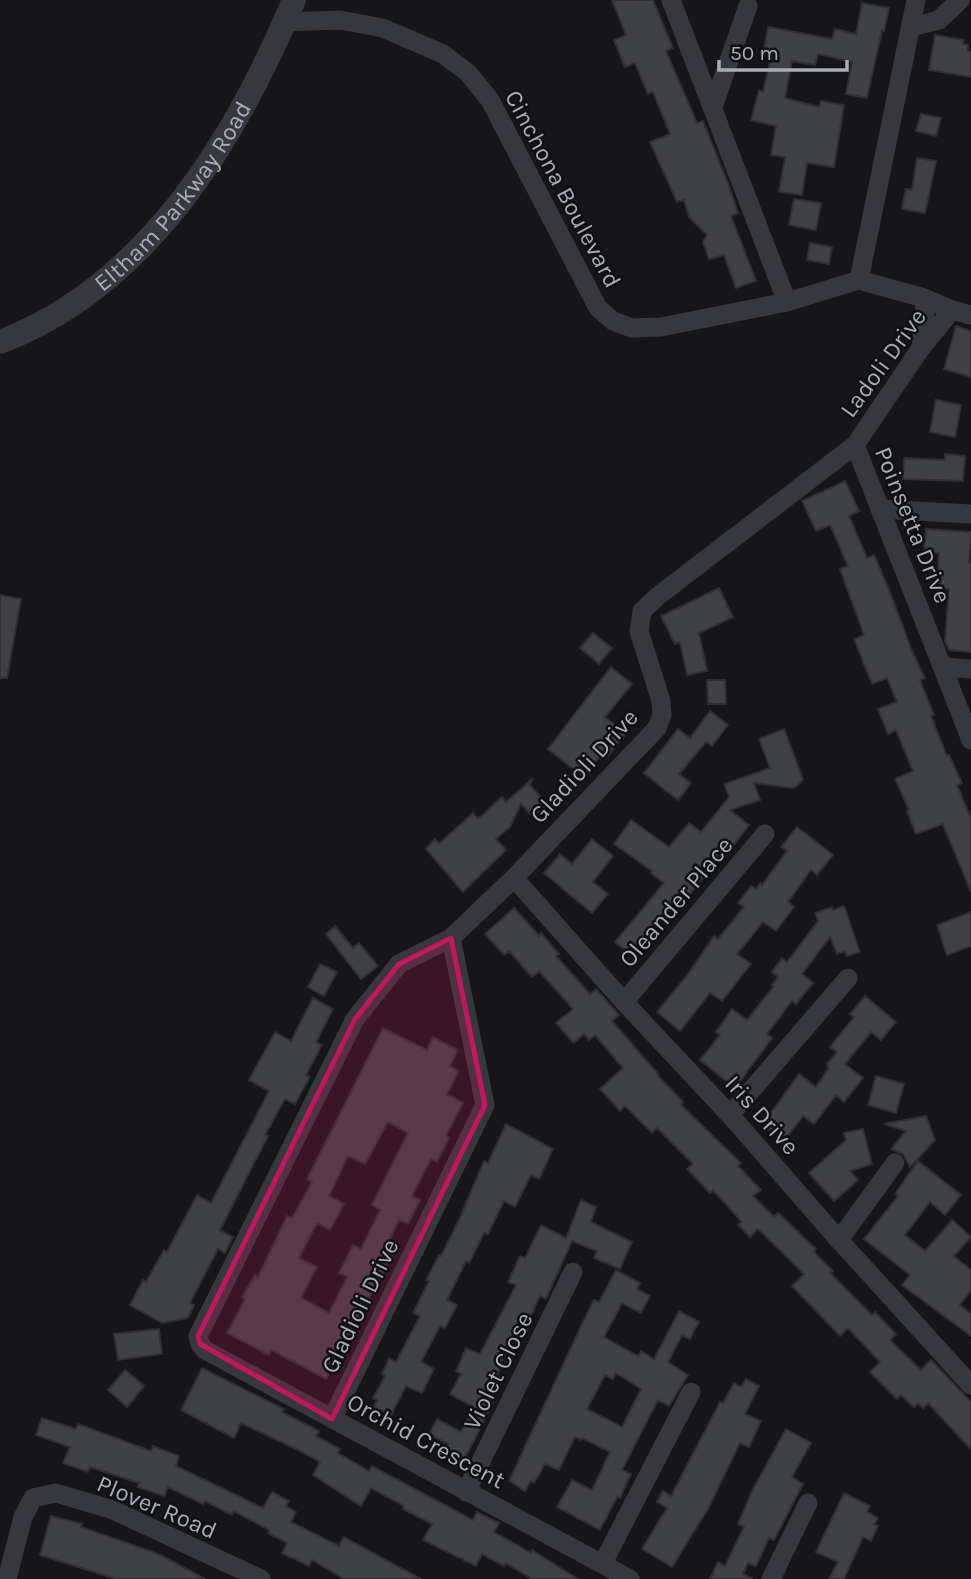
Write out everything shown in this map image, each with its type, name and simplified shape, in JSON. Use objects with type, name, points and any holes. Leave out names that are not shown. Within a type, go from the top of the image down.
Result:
[{"type":"street","points":[[671,0],[788,302]]},
{"type":"street","points":[[916,0],[859,281],[924,298],[971,315]]},
{"type":"street","points":[[911,27],[939,20],[960,0]]},
{"type":"street","points":[[713,107],[748,6]]},
{"type":"street","name":"Cinchona Boulevard","points":[[289,11],[383,28],[443,54],[468,73],[490,100],[598,308],[612,321],[632,328],[660,327],[788,302],[859,281]]},
{"type":"street","name":"Eltham Parkway Road","points":[[0,342],[25,333],[86,295],[148,241],[190,189],[233,127],[289,11]]},
{"type":"street","points":[[921,348],[924,298]]},
{"type":"street","name":"Ladoli Drive","points":[[855,445],[921,348],[952,310]]},
{"type":"street","name":"Poinsetta Drive","points":[[855,445],[971,740]]},
{"type":"street","name":"Gladioli Drive","points":[[200,1344],[198,1336],[355,1019],[398,964],[451,938],[514,878],[657,728],[662,715],[661,701],[639,631],[642,611],[855,445]]},
{"type":"street","points":[[880,509],[971,514]]},
{"type":"street","points":[[943,667],[971,668]]},
{"type":"street","name":"Oleander Place","points":[[624,1002],[765,834]]},
{"type":"street","name":"Iris Drive","points":[[514,878],[971,1385]]},
{"type":"street","name":"Gladioli Drive","points":[[332,1419],[485,1105],[451,938]]},
{"type":"street","points":[[730,1115],[848,978]]},
{"type":"street","points":[[839,1240],[895,1163]]},
{"type":"street","name":"Violet Close","points":[[466,1492],[573,1272]]},
{"type":"street","name":"Orchid Crescent","points":[[200,1344],[205,1350],[630,1579]]},
{"type":"street","points":[[603,1563],[691,1392]]},
{"type":"street","name":"Plover Road","points":[[7,1579],[23,1517],[33,1498],[56,1493],[113,1510],[261,1579]]},
{"type":"street","points":[[771,1579],[808,1503]]},
{"type":"highlighted area","points":[[451,938],[485,1105],[332,1419],[200,1344],[198,1336],[355,1019],[399,964]]},
{"type":"building","points":[[612,0],[653,0],[673,48],[666,51],[697,123],[703,121],[728,183],[738,213],[731,216],[756,281],[736,288],[724,255],[709,259],[703,242],[707,235],[689,217],[684,200],[677,202],[650,142],[670,134],[653,92],[648,94],[635,63],[625,67],[614,40],[626,35]]},
{"type":"building","points":[[862,3],[889,8],[867,98],[846,94],[852,62],[818,54],[815,65],[792,61],[785,98],[819,107],[821,101],[844,105],[834,167],[807,163],[802,195],[779,192],[785,157],[771,155],[776,126],[751,120],[759,90],[763,92],[771,57],[763,55],[768,27],[832,39],[835,29],[856,34]]},
{"type":"building","points":[[935,35],[964,40],[963,44],[968,45],[968,51],[971,52],[971,77],[929,70]]},
{"type":"building","points":[[921,114],[941,118],[936,136],[916,131]]},
{"type":"building","points":[[917,158],[936,161],[925,213],[902,209],[906,189],[912,190]]},
{"type":"building","points":[[794,199],[821,203],[816,230],[789,225]]},
{"type":"building","points":[[810,243],[832,247],[829,264],[807,260]]},
{"type":"building","points":[[956,326],[971,331],[971,377],[944,369]]},
{"type":"building","points":[[936,400],[961,405],[955,437],[930,432]]},
{"type":"building","points":[[945,454],[965,456],[963,481],[903,479],[904,458],[945,460]]},
{"type":"building","points":[[845,481],[859,511],[849,516],[867,558],[874,555],[888,587],[925,678],[920,680],[934,715],[931,716],[947,756],[949,755],[962,783],[957,785],[971,818],[971,892],[943,824],[916,834],[895,779],[913,771],[896,730],[888,734],[878,709],[897,702],[887,678],[872,684],[854,639],[864,635],[840,569],[848,566],[830,525],[816,531],[802,501]]},
{"type":"building","points":[[926,529],[971,532],[971,652],[949,650],[945,641],[949,589],[937,588],[939,553],[924,552]]},
{"type":"building","points":[[719,588],[733,617],[699,633],[707,671],[687,675],[680,642],[675,644],[661,616]]},
{"type":"building","points":[[0,595],[21,599],[7,678],[0,678]]},
{"type":"building","points":[[593,633],[612,648],[599,664],[580,648]]},
{"type":"building","points":[[611,667],[632,684],[605,717],[626,734],[608,756],[603,752],[584,777],[548,749]]},
{"type":"building","points":[[707,680],[725,680],[726,704],[708,704]]},
{"type":"building","points":[[710,711],[728,725],[712,746],[706,742],[679,774],[691,783],[678,800],[644,773],[678,729],[690,738]]},
{"type":"building","points":[[784,729],[803,779],[792,788],[754,783],[760,800],[730,810],[749,825],[731,849],[728,847],[686,899],[680,895],[636,948],[632,945],[627,951],[615,942],[664,883],[614,844],[631,820],[669,847],[689,823],[701,832],[729,797],[724,784],[770,768],[759,739]]},
{"type":"building","points":[[533,778],[530,785],[549,807],[535,819],[521,804],[510,827],[496,839],[506,850],[463,892],[426,849],[435,839],[439,844],[473,813],[478,819],[502,797],[506,802]]},
{"type":"building","points":[[797,827],[833,855],[817,875],[811,870],[788,902],[794,907],[776,931],[763,922],[737,954],[751,964],[722,1001],[710,993],[680,1031],[657,1012],[714,936],[718,939],[744,907],[738,903],[751,886],[756,889],[760,883],[762,885],[787,851],[781,847]]},
{"type":"building","points":[[592,839],[613,856],[593,882],[608,894],[592,913],[544,873],[560,854],[572,864]]},
{"type":"building","points":[[844,906],[860,952],[847,956],[845,951],[837,954],[830,937],[802,974],[813,983],[796,1004],[792,1001],[767,1034],[772,1038],[735,1088],[700,1060],[720,1035],[716,1032],[732,1009],[747,1020],[774,986],[772,985],[778,977],[772,972],[782,958],[787,962],[818,921],[815,913]]},
{"type":"building","points":[[514,908],[539,936],[541,933],[559,954],[556,956],[590,994],[596,989],[619,1015],[612,1021],[683,1102],[681,1105],[741,1163],[738,1166],[761,1190],[753,1196],[774,1217],[778,1213],[816,1249],[814,1252],[833,1271],[830,1273],[872,1315],[875,1312],[896,1334],[890,1340],[921,1370],[931,1360],[971,1402],[971,1449],[928,1403],[923,1408],[918,1403],[914,1407],[901,1395],[897,1399],[870,1372],[880,1362],[848,1328],[840,1336],[792,1286],[804,1274],[758,1229],[750,1237],[738,1225],[742,1222],[713,1190],[710,1193],[687,1169],[693,1164],[657,1128],[652,1133],[625,1106],[620,1111],[600,1089],[623,1068],[595,1035],[589,1040],[584,1034],[574,1043],[556,1023],[573,1009],[539,971],[532,977],[509,951],[504,955],[485,934]]},
{"type":"building","points":[[971,912],[971,946],[947,955],[937,925]]},
{"type":"building","points":[[335,926],[353,948],[359,943],[378,966],[361,979],[326,934]]},
{"type":"building","points":[[320,964],[337,972],[324,996],[308,987]]},
{"type":"building","points":[[865,996],[896,1022],[881,1040],[871,1032],[845,1064],[863,1078],[844,1102],[836,1095],[814,1124],[803,1116],[784,1141],[763,1124],[799,1074],[816,1087],[828,1069],[827,1064],[837,1052],[830,1047],[854,1017],[850,1014]]},
{"type":"building","points":[[313,998],[333,1009],[316,1042],[322,1045],[306,1075],[310,1077],[295,1104],[285,1099],[265,1135],[268,1136],[220,1230],[233,1237],[225,1253],[218,1249],[190,1303],[194,1305],[188,1318],[162,1323],[130,1305],[143,1280],[146,1282],[164,1250],[167,1252],[197,1195],[211,1203],[269,1091],[249,1080],[275,1032],[291,1041]]},
{"type":"building","points":[[383,1028],[427,1050],[433,1037],[458,1050],[450,1066],[459,1071],[447,1094],[463,1103],[446,1136],[449,1138],[437,1162],[431,1159],[412,1196],[420,1200],[408,1224],[399,1220],[380,1259],[388,1263],[326,1379],[271,1350],[269,1355],[227,1333],[245,1299],[242,1297],[255,1275],[258,1277],[287,1216],[292,1218],[312,1182],[307,1179]],"holes":[[[388,1122],[408,1133],[372,1205],[380,1210],[361,1249],[353,1245],[339,1273],[347,1277],[329,1313],[301,1298],[317,1267],[299,1258],[317,1223],[330,1230],[344,1204],[329,1196],[348,1156],[365,1164]]]},
{"type":"building","points":[[876,1076],[904,1084],[896,1113],[868,1105]]},
{"type":"building","points":[[926,1116],[935,1140],[910,1167],[903,1154],[891,1149],[906,1131],[884,1124]]},
{"type":"building","points":[[506,1124],[553,1149],[539,1179],[531,1175],[515,1207],[504,1201],[488,1234],[484,1233],[469,1263],[466,1261],[447,1300],[457,1305],[445,1328],[440,1326],[421,1362],[434,1369],[422,1393],[406,1386],[391,1415],[374,1407],[377,1400],[373,1398],[385,1376],[382,1374],[389,1358],[396,1362],[420,1316],[413,1313],[429,1281],[426,1280],[459,1220],[484,1161],[488,1163]]},
{"type":"building","points":[[863,1129],[872,1164],[850,1171],[858,1180],[834,1201],[809,1173],[846,1140],[844,1133]]},
{"type":"building","points":[[918,1161],[961,1195],[945,1215],[930,1202],[905,1235],[925,1251],[952,1220],[971,1237],[954,1256],[971,1270],[971,1290],[960,1305],[971,1314],[971,1336],[902,1285],[910,1275],[864,1239],[898,1196],[895,1194]]},
{"type":"building","points":[[581,1200],[596,1207],[591,1222],[632,1242],[620,1269],[594,1258],[597,1251],[572,1241],[546,1299],[540,1296],[525,1328],[520,1326],[500,1364],[502,1365],[496,1377],[502,1380],[465,1458],[446,1448],[448,1444],[429,1434],[437,1419],[461,1432],[474,1407],[450,1394],[461,1374],[456,1371],[466,1348],[480,1354],[516,1285],[508,1282],[520,1256],[525,1258],[541,1225],[566,1238]]},
{"type":"building","points":[[616,1270],[640,1283],[637,1289],[650,1296],[641,1313],[622,1303],[604,1337],[638,1356],[641,1351],[654,1359],[679,1311],[699,1322],[690,1339],[682,1335],[668,1362],[688,1375],[669,1406],[658,1400],[622,1470],[631,1474],[600,1530],[557,1507],[572,1480],[592,1490],[610,1452],[575,1437],[559,1470],[545,1464],[534,1483],[531,1481],[525,1491],[509,1481],[594,1300],[599,1302]],"holes":[[[616,1373],[641,1389],[622,1427],[587,1409],[605,1375],[613,1379]]]},
{"type":"building","points":[[159,1329],[162,1354],[118,1360],[114,1334]]},
{"type":"building","points":[[202,1368],[284,1409],[282,1412],[319,1431],[316,1436],[340,1449],[338,1453],[369,1471],[372,1466],[473,1520],[477,1512],[499,1523],[494,1532],[531,1553],[532,1550],[578,1579],[532,1579],[506,1563],[504,1566],[482,1554],[476,1566],[423,1540],[432,1524],[371,1488],[361,1506],[313,1475],[320,1462],[302,1452],[241,1423],[234,1438],[181,1410]]},
{"type":"building","points":[[125,1370],[144,1386],[127,1407],[108,1390]]},
{"type":"building","points":[[746,1379],[759,1386],[745,1414],[761,1421],[749,1447],[740,1443],[708,1509],[672,1567],[642,1549],[667,1508],[657,1502],[663,1491],[671,1496],[720,1402],[723,1403],[734,1383],[741,1387]]},
{"type":"building","points":[[42,1418],[76,1429],[78,1424],[151,1451],[153,1446],[179,1456],[176,1466],[263,1508],[272,1492],[289,1501],[286,1506],[296,1512],[291,1522],[339,1546],[344,1537],[421,1579],[344,1579],[312,1560],[309,1566],[282,1553],[287,1543],[234,1511],[232,1515],[168,1487],[164,1496],[138,1487],[139,1483],[90,1467],[88,1472],[63,1463],[70,1447],[36,1435]]},
{"type":"building","points":[[786,1429],[811,1443],[792,1477],[803,1484],[774,1540],[769,1538],[756,1566],[748,1563],[743,1574],[753,1579],[710,1579],[718,1562],[725,1566],[744,1527],[738,1524],[752,1491]]},
{"type":"building","points":[[844,1493],[870,1506],[867,1512],[878,1518],[874,1524],[878,1526],[871,1541],[863,1537],[844,1579],[829,1579],[838,1562],[816,1552]]},
{"type":"building","points":[[51,1516],[82,1524],[81,1527],[161,1555],[205,1579],[116,1579],[40,1555]]}]
